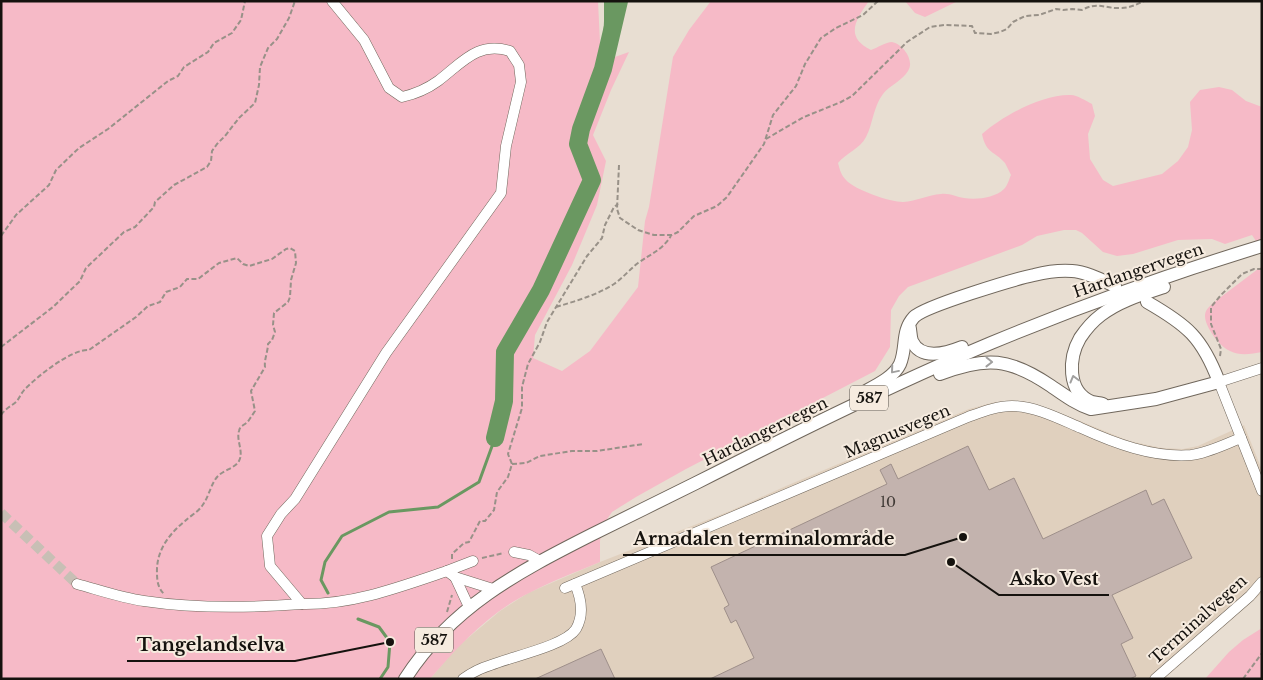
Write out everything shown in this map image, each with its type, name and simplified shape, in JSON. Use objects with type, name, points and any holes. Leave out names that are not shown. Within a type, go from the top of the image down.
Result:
[{"type":"main road","name":"Hardangervegen","points":[[405,679],[432,643],[469,607],[493,589],[540,562],[744,459],[933,368],[1067,313],[1147,283],[1262,247]]},
{"type":"main road","name":"587","points":[[1110,406],[1090,401],[1080,393],[1074,381],[1072,368],[1076,347],[1083,334],[1093,322],[1122,303],[1232,264],[1262,247]]},
{"type":"main road","points":[[909,325],[915,316],[932,307],[1039,274],[1072,271],[1086,274],[1115,286]]},
{"type":"main road","points":[[1146,302],[1171,316],[1188,329],[1199,341],[1210,359],[1219,382]]},
{"type":"main road","name":"587","points":[[909,325],[914,343],[926,353],[936,355],[950,352],[1039,316],[1067,313]]},
{"type":"main road","name":"587","points":[[744,459],[791,428],[873,388],[885,380],[900,364],[905,332],[909,325]]},
{"type":"main road","name":"587","points":[[797,433],[840,421],[937,375],[968,364],[980,362],[1000,363],[1021,369],[1086,408],[1100,409],[1174,395],[1219,382]]},
{"type":"lane","points":[[302,604],[270,566],[266,536],[281,514],[295,499],[386,353],[501,193],[506,146],[521,82],[519,65],[510,51],[499,47],[483,49],[464,59],[437,82],[419,93],[402,97],[389,88],[364,40],[332,1]]},
{"type":"lane","points":[[1262,368],[1219,382],[1262,491]]},
{"type":"lane","name":"Magnusvegen","points":[[463,679],[490,665],[563,640],[570,634],[580,620],[581,605],[570,586],[968,417],[996,408],[1023,407],[1063,420],[1102,437],[1148,451],[1179,455],[1200,454],[1241,438]]},
{"type":"lane","points":[[514,552],[529,555],[540,562]]},
{"type":"lane","points":[[77,584],[143,601],[167,604],[212,607],[324,605],[352,600],[451,574],[473,561]]},
{"type":"lane","points":[[451,574],[493,589]]},
{"type":"lane","points":[[451,574],[469,607]]},
{"type":"lane","name":"Terminalvegen","points":[[1155,679],[1250,596],[1262,582]]},
{"type":"path","points":[[1,236],[16,215],[49,185],[56,170],[79,148],[108,129],[155,91],[178,76],[184,67],[208,52],[214,43],[232,33],[241,20],[245,1]]},
{"type":"path","points":[[1,347],[53,306],[80,281],[86,268],[99,258],[105,249],[124,232],[135,227],[154,207],[155,202],[174,185],[207,167],[211,160],[212,150],[239,118],[255,103],[259,86],[260,67],[268,48],[277,39],[289,18],[295,1]]},
{"type":"path","points":[[619,165],[617,209],[620,218],[633,227],[654,236],[672,235],[678,232],[697,214],[717,206],[724,200],[766,139],[773,115],[796,86],[805,64],[821,38],[836,28],[863,15],[878,1]]},
{"type":"path","points":[[766,139],[804,117],[852,96],[907,42],[930,27],[967,25],[972,26],[975,33],[991,34],[1007,28],[1013,22],[1025,16],[1039,15],[1056,9],[1082,10],[1093,5],[1122,8],[1144,1]]},
{"type":"path","points":[[451,574],[452,554],[464,543],[469,542],[480,521],[486,521],[494,510],[497,492],[508,477],[512,464],[508,454],[522,408],[522,387],[528,364],[540,342],[547,322],[587,256],[602,238],[605,225],[614,207],[618,204]]},
{"type":"path","points":[[556,308],[596,293],[615,283],[639,263],[662,249],[672,235]]},
{"type":"path","points":[[1,414],[6,408],[17,401],[23,391],[43,372],[80,350],[89,350],[136,317],[148,306],[160,302],[166,292],[180,287],[187,280],[198,280],[219,264],[234,258],[237,258],[242,264],[249,266],[272,259],[286,249],[290,248],[295,251],[296,262],[291,280],[290,297],[288,302],[274,313],[273,325],[275,332],[268,344],[268,352],[264,363],[265,367],[251,391],[255,410],[250,420],[240,427],[238,431],[241,458],[238,463],[216,477],[213,487],[202,507],[178,527],[162,546],[157,565],[157,582],[160,590],[167,598],[167,604]]},
{"type":"path","points":[[1220,356],[1221,349],[1211,324],[1211,307],[1242,274],[1254,269],[1262,270]]},
{"type":"path","points":[[512,464],[526,463],[540,456],[572,451],[597,451],[644,444]]},
{"type":"path","points":[[473,561],[495,554],[514,552]]},
{"type":"path","points":[[1243,679],[1262,653]]},
{"type":"shaded area","points":[[1,1],[598,1],[601,64],[603,68],[612,58],[629,52],[593,135],[606,161],[597,205],[572,265],[535,335],[533,358],[562,371],[590,351],[638,287],[645,221],[649,207],[673,57],[689,30],[711,1],[869,1],[860,14],[855,27],[857,39],[871,50],[890,42],[896,43],[907,54],[910,67],[880,99],[863,141],[838,163],[843,176],[851,184],[873,195],[890,200],[903,202],[944,194],[974,199],[991,196],[1000,192],[1006,186],[1011,175],[1005,163],[988,149],[982,134],[1001,120],[1024,107],[1048,98],[1060,96],[1073,95],[1092,104],[1095,116],[1088,134],[1090,159],[1103,180],[1113,186],[1162,174],[1178,161],[1188,147],[1192,130],[1190,102],[1200,90],[1219,87],[1232,90],[1246,101],[1262,107],[1262,250],[1252,235],[1225,244],[1212,239],[1178,240],[1133,254],[1117,256],[1103,252],[1076,230],[1064,230],[1037,236],[1022,245],[908,287],[899,296],[891,310],[890,347],[875,371],[686,469],[612,512],[603,525],[600,541],[600,562],[538,589],[501,610],[463,642],[430,679],[1,679]]},
{"type":"shaded area","points":[[604,1],[618,1],[619,24],[617,44],[603,69],[602,64]]},
{"type":"shaded area","points":[[905,1],[958,1],[925,17],[915,13]]},
{"type":"shaded area","points":[[1262,266],[1262,352],[1234,353],[1226,349],[1214,336],[1206,320],[1206,312],[1213,303]]},
{"type":"shaded area","points":[[1023,401],[1053,410],[1129,441],[1162,448],[1183,449],[1198,446],[1244,425],[1262,470],[1262,593],[1164,679],[430,679],[456,648],[500,611],[528,593],[600,562],[730,511],[969,409],[995,402]]},
{"type":"shaded area","points":[[1262,628],[1262,679],[1205,679],[1229,652]]},
{"type":"building","points":[[968,446],[989,490],[1014,478],[1043,539],[1146,490],[1152,505],[1164,499],[1192,558],[1112,595],[1133,638],[1121,644],[1136,676],[1130,679],[710,679],[754,658],[736,620],[731,623],[724,608],[729,605],[711,567],[887,484],[880,470],[891,464],[898,479]]},
{"type":"building","points":[[601,649],[615,679],[535,679]]},
{"type":"waterway","points":[[495,438],[504,401],[505,352],[541,290],[592,180],[578,144],[581,129],[603,69],[619,1]]},
{"type":"waterway","points":[[328,593],[321,580],[325,562],[342,536],[389,512],[438,507],[479,482],[495,438]]},
{"type":"waterway","points":[[358,619],[379,627],[390,642],[388,667],[380,679]]},
{"type":"tunnel","points":[[1,513],[77,584]]},
{"type":"place","name":"Arnadalen terminalområde","points":[[963,537]]},
{"type":"place","name":"Asko Vest","points":[[951,562]]},
{"type":"place","name":"Tangelandselva","points":[[390,642]]}]
